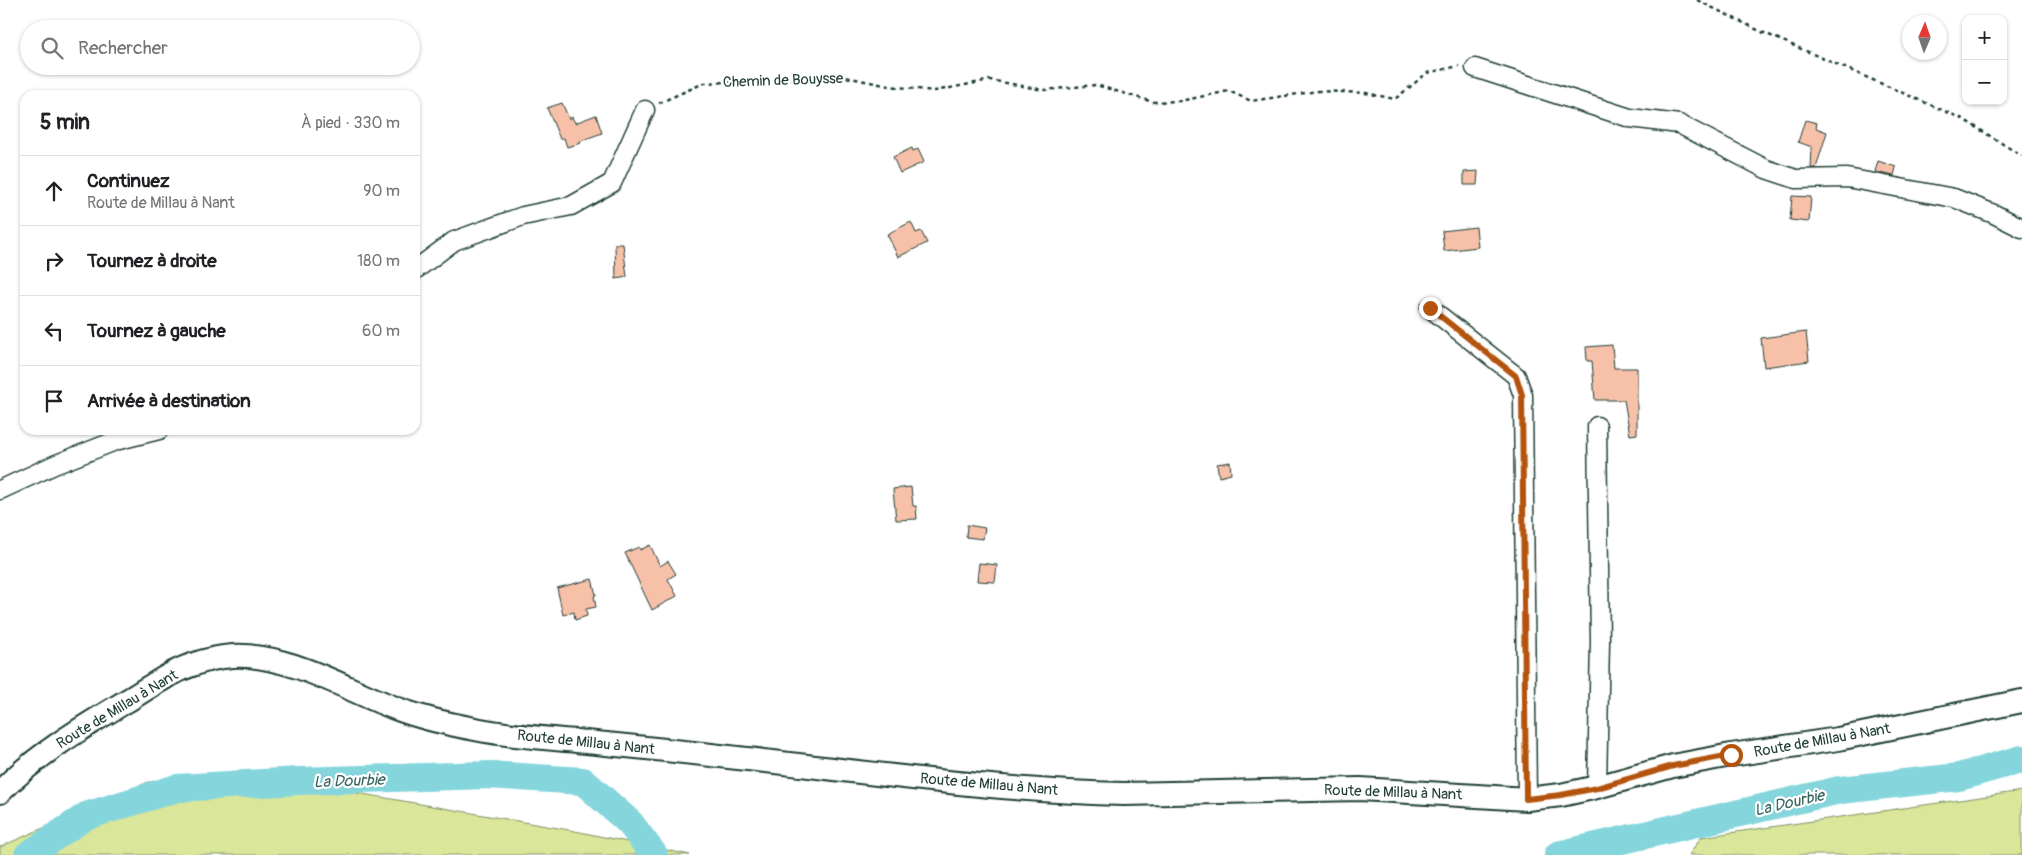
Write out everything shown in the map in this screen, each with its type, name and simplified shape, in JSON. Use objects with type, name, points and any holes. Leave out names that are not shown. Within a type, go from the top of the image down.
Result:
[{"type":"main road","name":"Route de Millau à Nant","points":[[0,792],[46,753],[159,681],[190,665],[233,656],[273,660],[304,670],[390,706],[425,718],[478,730],[965,783],[1094,794],[1360,789],[1526,799],[1597,788],[1673,766],[1838,739],[2022,701]]},
{"type":"street","points":[[1475,68],[1630,118],[1679,124],[1766,170],[1796,178],[1847,178],[1954,198],[1994,214],[2022,228]]},
{"type":"street","points":[[420,266],[454,241],[523,216],[572,206],[612,184],[645,110]]},
{"type":"street","points":[[1430,308],[1516,376],[1522,395],[1526,799]]},
{"type":"street","points":[[1597,426],[1600,641],[1597,788]]},
{"type":"street","points":[[0,490],[54,465],[115,441],[139,435]]},
{"type":"path","points":[[1697,0],[1762,32],[1964,119],[2022,156]]},
{"type":"path","name":"Chemin de Bouysse","points":[[645,110],[704,83],[846,77],[889,86],[935,91],[990,80],[1044,90],[1096,85],[1153,102],[1180,101],[1229,91],[1251,101],[1318,91],[1366,93],[1395,99],[1428,74],[1459,66],[1475,68]]},
{"type":"green space","points":[[148,782],[340,790],[575,831],[690,855],[0,855],[0,847]]},
{"type":"green space","points":[[2022,791],[2022,855],[1689,855],[1701,837]]},
{"type":"building","points":[[562,103],[569,119],[572,117],[575,123],[596,115],[602,133],[567,147],[564,138],[560,139],[547,108]]},
{"type":"building","points":[[1805,120],[1817,123],[1816,128],[1827,132],[1816,168],[1811,168],[1812,147],[1798,142]]},
{"type":"building","points":[[912,148],[913,151],[918,149],[924,162],[900,173],[893,157]]},
{"type":"building","points":[[1878,161],[1896,167],[1894,176],[1875,172]]},
{"type":"building","points":[[1478,171],[1477,185],[1464,185],[1464,172]]},
{"type":"building","points":[[1792,196],[1811,197],[1809,222],[1790,220]]},
{"type":"building","points":[[911,222],[916,233],[921,231],[927,243],[898,257],[887,234]]},
{"type":"building","points":[[1476,227],[1478,247],[1444,251],[1442,231]]},
{"type":"building","points":[[615,244],[623,244],[627,277],[616,279]]},
{"type":"building","points":[[1806,332],[1809,361],[1764,367],[1761,338]]},
{"type":"building","points":[[1612,345],[1614,368],[1637,368],[1637,434],[1630,435],[1624,400],[1595,400],[1592,361],[1587,361],[1586,347]]},
{"type":"building","points":[[1230,462],[1231,474],[1219,477],[1217,464]]},
{"type":"building","points":[[911,487],[913,506],[916,506],[917,519],[896,520],[893,489]]},
{"type":"building","points":[[967,525],[985,528],[983,539],[966,537]]},
{"type":"building","points":[[650,545],[660,566],[668,561],[676,574],[668,579],[677,596],[652,610],[625,553],[639,547],[640,550]]},
{"type":"building","points":[[979,563],[997,565],[995,582],[977,581]]},
{"type":"building","points":[[592,579],[596,595],[594,596],[596,607],[586,609],[587,616],[575,620],[574,612],[563,615],[557,588]]},
{"type":"waterway","name":"La Dourbie","points":[[1558,855],[1840,790],[1959,777],[2022,759]]},
{"type":"waterway","name":"La Dourbie","points":[[28,855],[86,816],[177,788],[298,781],[488,775],[583,781],[630,823],[654,855]]},
{"type":"route","points":[[1430,308],[1516,376],[1522,395],[1526,799],[1597,788],[1673,766],[1731,755]]}]
